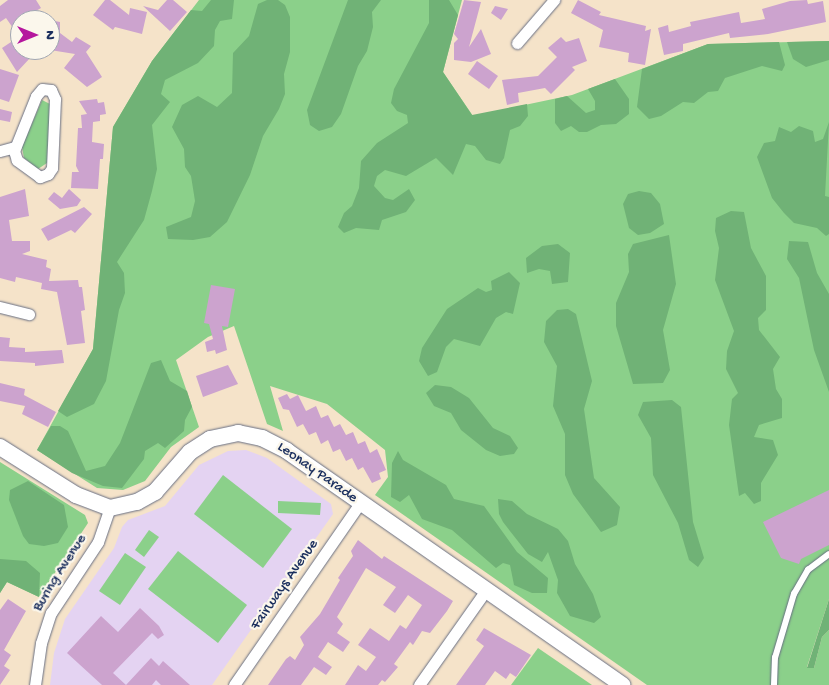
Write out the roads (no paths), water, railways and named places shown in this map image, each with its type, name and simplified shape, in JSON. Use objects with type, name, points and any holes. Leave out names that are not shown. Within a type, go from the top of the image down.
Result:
[{"type":"street","points":[[517,43],[554,0]]},
{"type":"street","points":[[42,89],[51,90],[56,99],[50,172],[43,176],[34,174],[17,160],[15,147],[36,96],[42,89]]},
{"type":"street","points":[[0,151],[15,147]]},
{"type":"street","points":[[0,308],[29,314]]},
{"type":"street","name":"Leonay Parade","points":[[110,508],[137,502],[155,492],[190,452],[214,437],[238,433],[258,436],[275,443],[622,685]]},
{"type":"street","points":[[0,447],[76,495],[110,508]]},
{"type":"street","name":"Fairways Avenue","points":[[234,685],[360,503]]},
{"type":"street","name":"Buring Avenue","points":[[35,685],[41,643],[51,613],[98,542],[110,508]]},
{"type":"street","points":[[419,685],[486,590]]},
{"type":"lane","points":[[774,685],[775,658],[794,594],[808,570],[829,554]]}]
